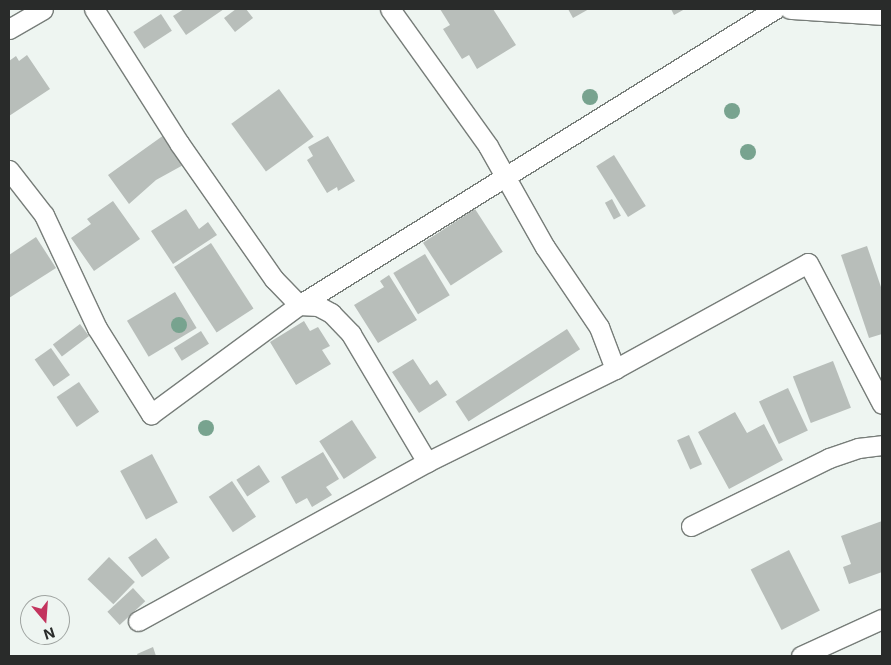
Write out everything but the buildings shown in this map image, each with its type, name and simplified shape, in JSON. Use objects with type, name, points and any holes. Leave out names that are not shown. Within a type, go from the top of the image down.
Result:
[{"type":"street","points":[[9,29],[43,9]]},
{"type":"street","points":[[94,9],[179,143],[274,279],[298,304],[318,306],[331,313],[351,334],[426,462]]},
{"type":"street","points":[[9,170],[44,215],[97,328],[151,414],[298,304],[504,175],[776,9]]},
{"type":"street","points":[[790,9],[882,15]]},
{"type":"street","points":[[399,12],[488,146],[545,247],[599,328],[615,369]]},
{"type":"street","points":[[138,621],[426,462],[615,369],[808,263],[882,404]]},
{"type":"street","points":[[691,526],[829,458],[858,448],[882,445]]},
{"type":"street","points":[[802,656],[882,619]]}]
